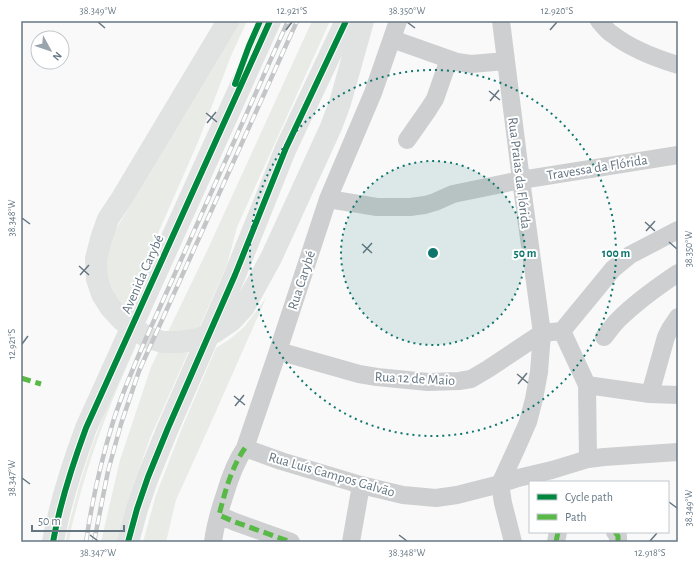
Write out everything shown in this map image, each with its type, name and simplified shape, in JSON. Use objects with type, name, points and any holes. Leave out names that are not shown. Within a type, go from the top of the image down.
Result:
[{"type":"highway","points":[[228,21],[108,219],[96,259],[97,279],[102,294],[110,307],[122,320],[134,329],[149,338],[164,342],[180,342],[198,339],[215,332],[231,321],[244,307],[271,258],[332,127],[362,21]]},
{"type":"highway","points":[[234,102],[234,86],[260,21]]},
{"type":"highway","name":"Avenida Carybé","points":[[52,542],[65,487],[86,428],[270,21]]},
{"type":"highway","points":[[128,542],[137,509],[168,428],[244,254],[286,148],[346,21]]},
{"type":"street","name":"Rua Carybé","points":[[213,542],[232,471],[245,448],[328,199],[372,93],[398,21]]},
{"type":"street","name":"Rua Praias da Flórida","points":[[500,484],[518,448],[528,422],[539,372],[542,333],[520,180],[501,21]]},
{"type":"street","points":[[599,21],[612,34],[625,43],[651,56],[678,65]]},
{"type":"street","points":[[392,39],[457,62],[471,64],[506,61]]},
{"type":"street","points":[[407,140],[435,99],[449,59]]},
{"type":"street","name":"Travessa da Flórida","points":[[328,199],[377,207],[424,206],[453,194],[520,180],[678,155]]},
{"type":"street","points":[[542,333],[562,331],[613,268],[630,255],[678,230]]},
{"type":"street","points":[[604,337],[618,320],[636,304],[663,283],[678,274]]},
{"type":"street","points":[[650,394],[666,336],[678,317]]},
{"type":"street","points":[[562,331],[587,385],[588,459]]},
{"type":"street","name":"Rua 12 de Maio","points":[[278,351],[359,374],[377,377],[428,382],[459,381],[471,378],[488,369],[542,333]]},
{"type":"street","points":[[587,385],[650,394],[678,395]]},
{"type":"street","name":"Rua Luís Campos Galvão","points":[[245,448],[281,462],[361,485],[404,495],[436,498],[457,495],[500,484],[588,459],[678,452]]},
{"type":"street","points":[[500,484],[502,503],[513,542]]},
{"type":"street","points":[[351,542],[361,485]]},
{"type":"street","points":[[219,515],[291,542]]},
{"type":"shaded area","points":[[239,21],[247,21],[231,56],[198,142],[124,311],[115,298],[105,271],[109,244],[116,229]]},
{"type":"shaded area","points":[[312,21],[330,21],[237,227],[227,265],[150,438],[131,493],[119,542],[101,542],[120,460],[151,367],[207,251]]},
{"type":"shaded area","points":[[266,298],[176,500],[166,542],[143,542],[156,495],[182,428],[216,348],[230,339],[245,326]]},
{"type":"shaded area","points":[[134,345],[136,346],[98,438],[75,512],[69,542],[66,542],[67,532],[80,483],[92,446],[108,404]]},
{"type":"railway","points":[[86,542],[101,466],[113,422],[125,389],[147,336],[288,21]]},
{"type":"railway","points":[[94,542],[108,471],[121,424],[139,371],[297,21]]},
{"type":"marked path","points":[[21,378],[41,384]]},
{"type":"marked path","points":[[245,448],[232,472],[219,515],[291,542]]},
{"type":"marked path","points":[[556,542],[558,533]]},
{"type":"marked path","points":[[616,533],[618,536],[618,542]]},
{"type":"cycle path","points":[[235,84],[260,21]]},
{"type":"cycle path","points":[[53,542],[67,484],[86,428],[270,21]]},
{"type":"cycle path","points":[[128,542],[148,477],[168,428],[235,275],[286,148],[346,21]]}]
